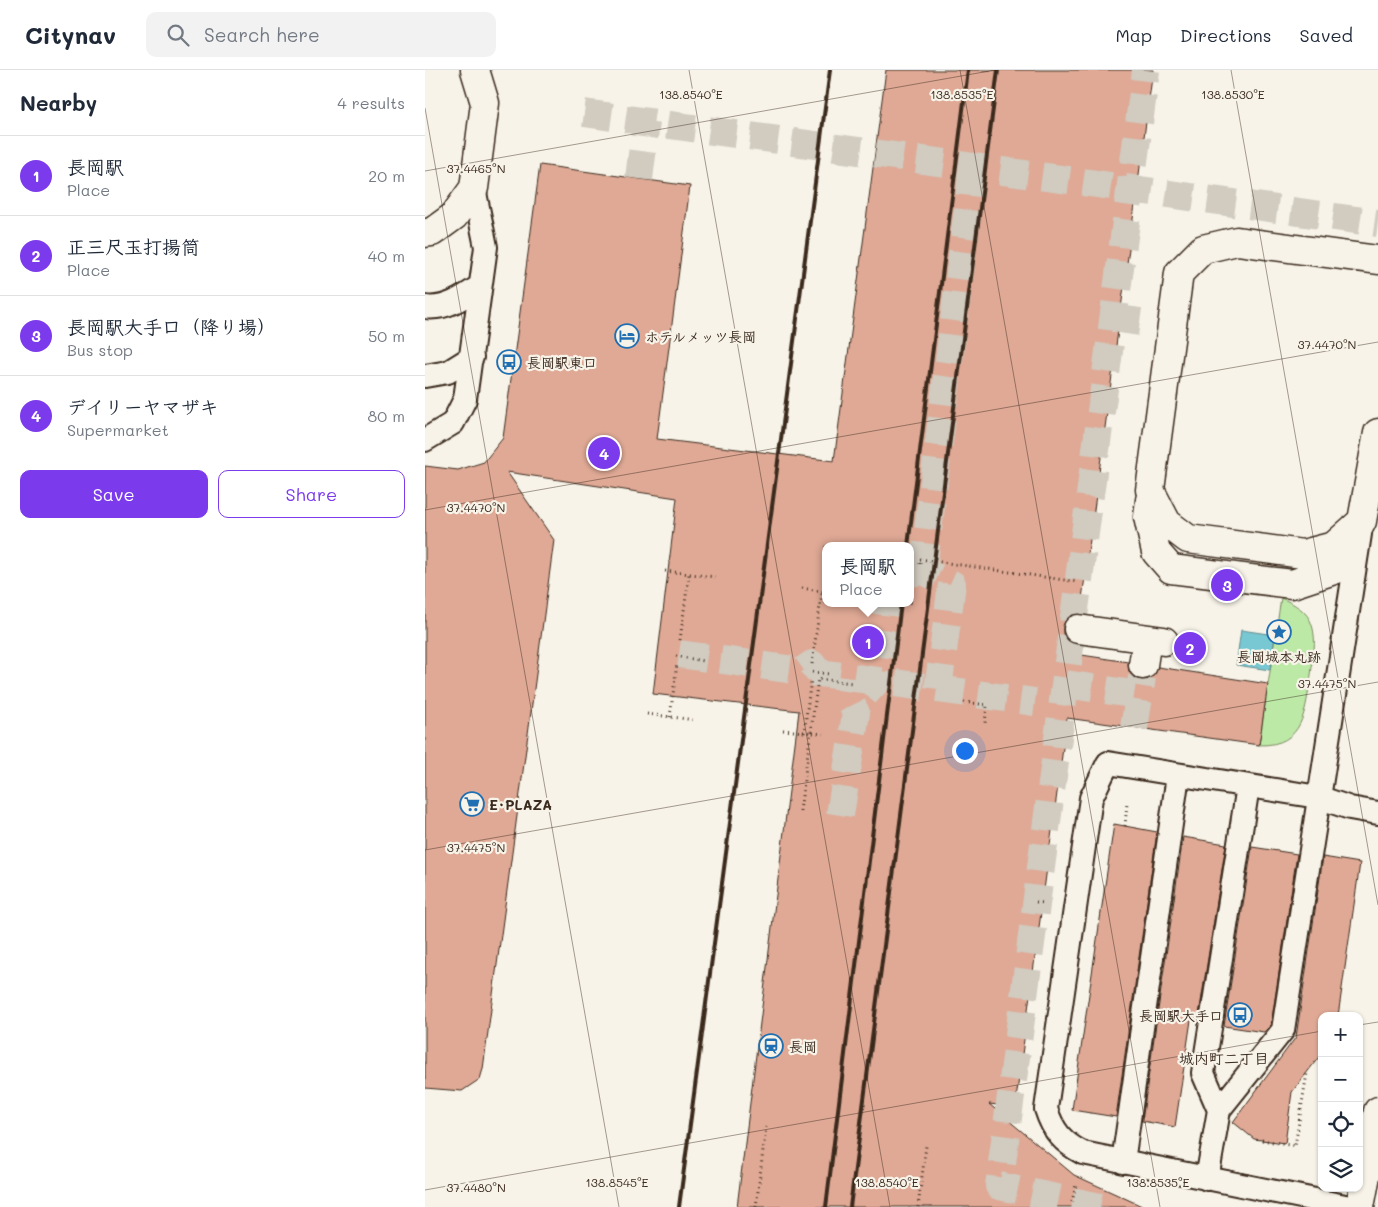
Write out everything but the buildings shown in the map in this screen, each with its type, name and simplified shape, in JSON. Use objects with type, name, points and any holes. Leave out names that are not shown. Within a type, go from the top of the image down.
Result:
[{"type":"street","points":[[425,234],[432,232],[454,216],[474,188],[485,104],[475,70]]},
{"type":"street","points":[[1378,260],[1237,241],[1203,249],[1179,273],[1150,490],[1167,523],[1189,539],[1303,554],[1334,546],[1362,521],[1378,433]]},
{"type":"street","points":[[1078,629],[1152,648]]},
{"type":"street","points":[[1361,1207],[1378,1111]]},
{"type":"lane","points":[[425,440],[453,423],[465,399],[486,247],[474,188]]},
{"type":"lane","points":[[425,307],[433,308],[458,301],[480,286]]},
{"type":"lane","points":[[425,376],[448,372],[472,357]]},
{"type":"lane","points":[[1207,1179],[1219,1110],[1283,1030],[1362,521]]},
{"type":"lane","points":[[1350,1207],[1083,1153],[1067,1144],[1051,1126],[1046,1109],[1091,798],[1108,764],[1318,797],[1350,808],[1378,813]]},
{"type":"lane","points":[[1123,1162],[1178,775]]},
{"type":"lane","points":[[1219,1110],[1203,1073],[1248,786]]},
{"type":"path","points":[[920,564],[921,559],[1078,582]]},
{"type":"path","points":[[665,571],[715,577]]},
{"type":"path","points":[[680,640],[689,574]]},
{"type":"path","points":[[802,588],[822,591]]},
{"type":"path","points":[[812,664],[822,603]]},
{"type":"path","points":[[675,656],[703,661]]},
{"type":"path","points":[[670,717],[677,664]]},
{"type":"path","points":[[811,672],[830,674]]},
{"type":"path","points":[[804,733],[811,679]]},
{"type":"path","points":[[800,811],[818,679],[853,683]]},
{"type":"path","points":[[964,702],[987,705],[985,723]]},
{"type":"path","points":[[647,714],[695,720]]},
{"type":"path","points":[[783,730],[823,734]]},
{"type":"path","points":[[1262,1140],[1295,1146],[1307,1073]]},
{"type":"path","points":[[756,1207],[766,1128]]},
{"type":"path","points":[[919,1207],[926,1146]]},
{"type":"green space","points":[[1281,598],[1303,611],[1310,620],[1313,631],[1314,656],[1307,701],[1300,724],[1294,733],[1286,739],[1274,744],[1259,745]]},
{"type":"water","points":[[1241,630],[1275,635],[1270,670],[1236,665]]},
{"type":"tunnel","points":[[1100,1207],[999,1186],[1146,70]]},
{"type":"tunnel","points":[[584,113],[1378,223]]},
{"type":"tunnel","points":[[639,179],[646,122]]},
{"type":"tunnel","points":[[923,571],[973,167]]},
{"type":"tunnel","points":[[1113,318],[1140,322]]},
{"type":"tunnel","points":[[914,572],[923,571],[952,584],[938,689]]},
{"type":"tunnel","points":[[865,694],[877,681],[886,607]]},
{"type":"tunnel","points":[[679,654],[802,671],[812,664],[819,673],[817,675]]},
{"type":"tunnel","points":[[812,672],[1035,702]]},
{"type":"tunnel","points":[[1134,728],[1142,677]]},
{"type":"tunnel","points":[[840,815],[856,713],[850,701],[853,678]]},
{"type":"tunnel","points":[[1065,684],[1139,695]]},
{"type":"railway","points":[[679,1207],[830,70]]},
{"type":"railway","points":[[909,542],[968,70]]},
{"type":"railway","points":[[850,1207],[998,70]]},
{"type":"railway","points":[[826,1207],[901,607]]},
{"type":"place","name":"ホテルメッツ長岡","points":[[627,336]]},
{"type":"place","name":"長岡駅東口","points":[[509,362]]},
{"type":"place","name":"デイリーヤマザキ","points":[[604,453]]},
{"type":"place","name":"長岡駅大手口（降り場）","points":[[1227,585]]},
{"type":"place","name":"長岡城本丸跡","points":[[1279,632]]},
{"type":"place","name":"長岡駅","points":[[868,642]]},
{"type":"place","name":"正三尺玉打揚筒","points":[[1190,648]]},
{"type":"place","name":"E･PLAZA","points":[[472,804]]},
{"type":"place","name":"長岡駅大手口","points":[[1240,1015]]},
{"type":"place","name":"長岡","points":[[771,1046]]},
{"type":"district","name":"城内町二丁目","points":[[1224,1058]]}]
